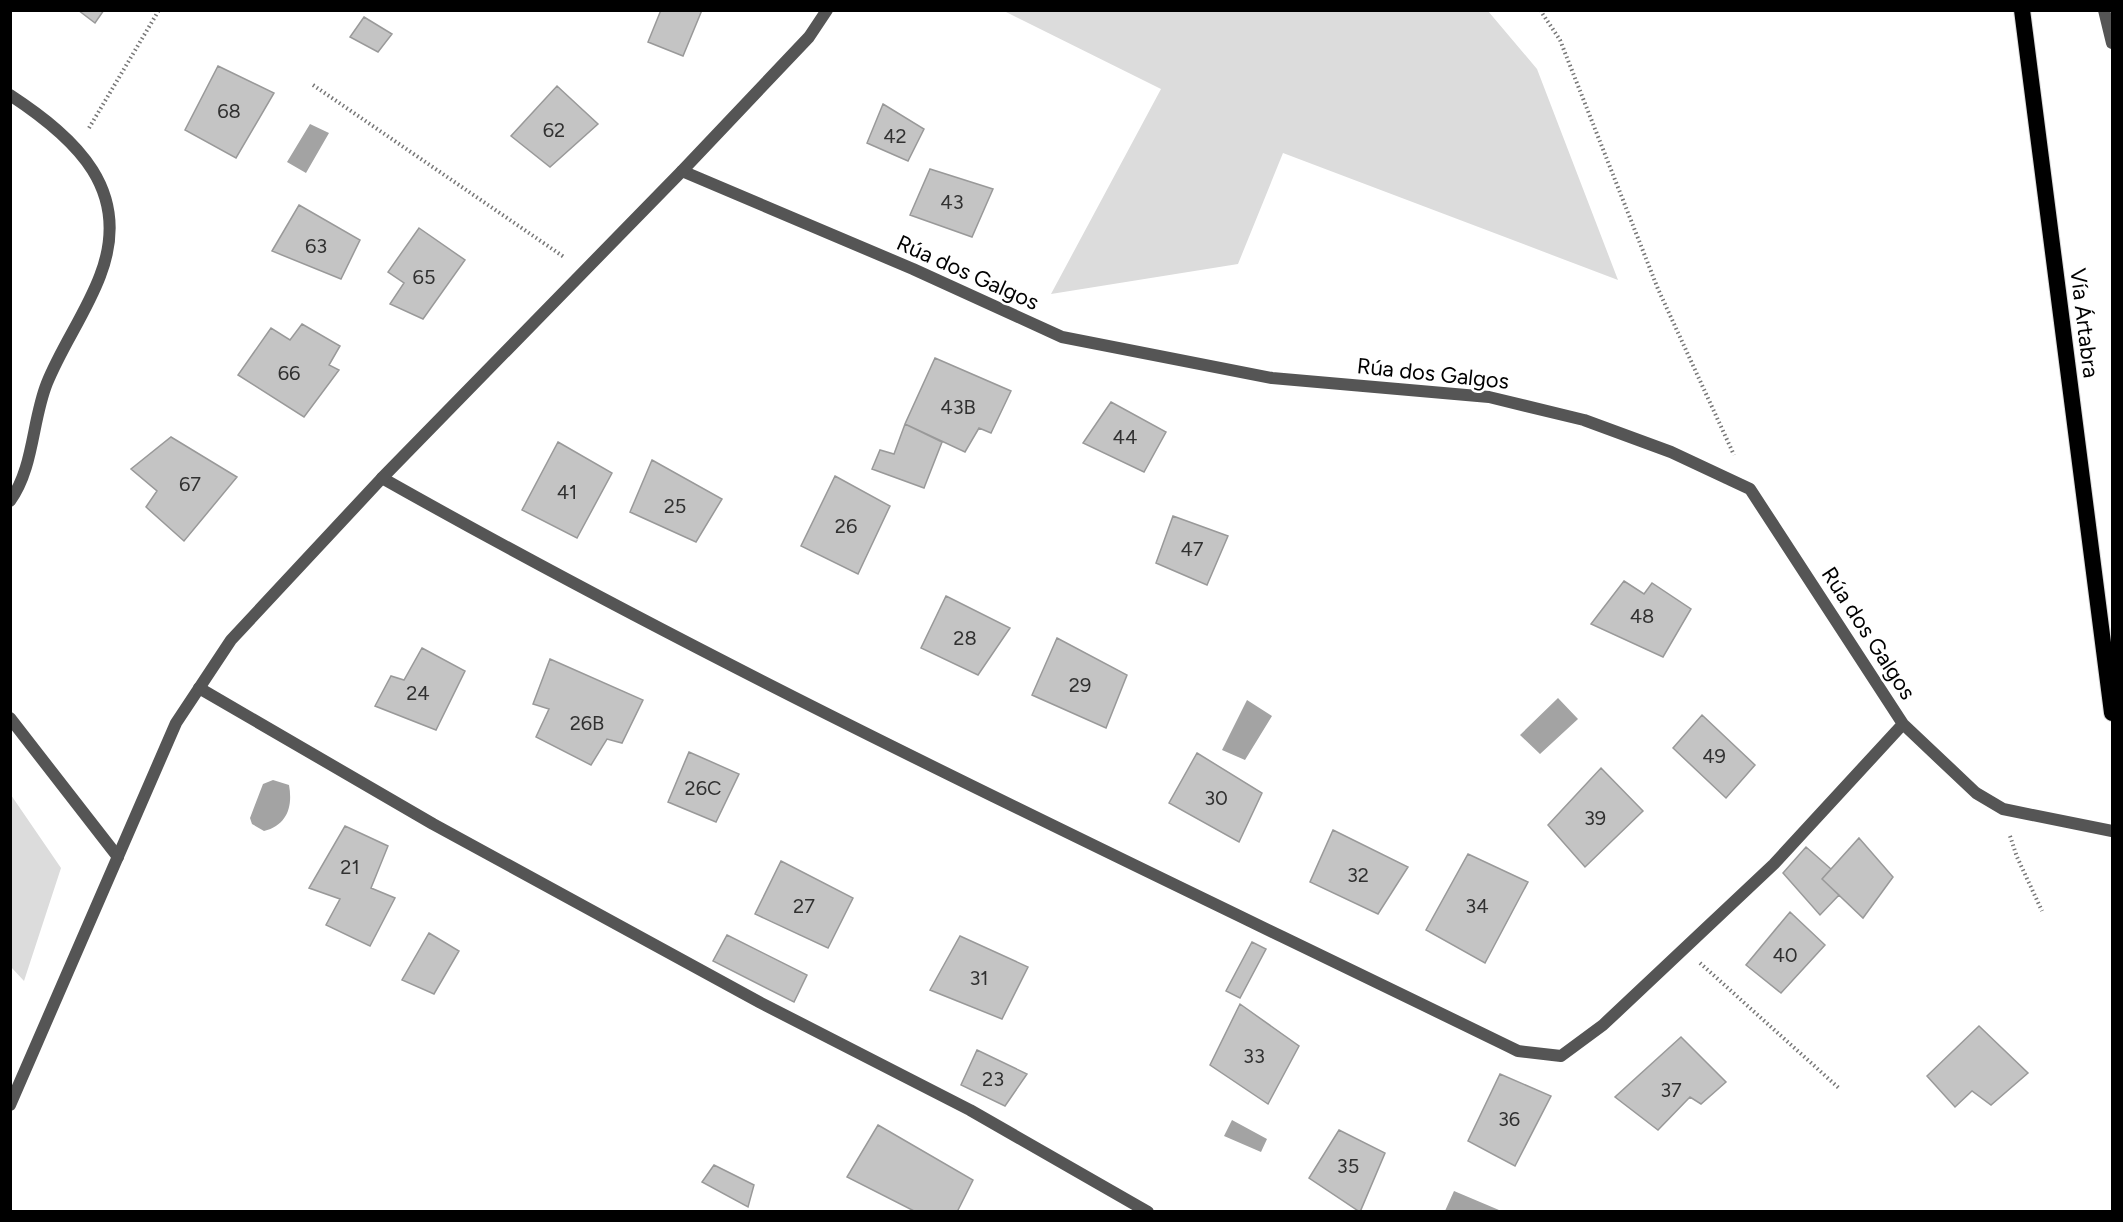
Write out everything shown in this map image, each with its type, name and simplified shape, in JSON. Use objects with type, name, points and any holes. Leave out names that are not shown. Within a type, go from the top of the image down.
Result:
[{"type":"highway","name":"Vía Ártabra","points":[[2022,10],[2112,713]]},
{"type":"street","points":[[10,1105],[176,723],[231,640],[382,478],[682,171],[809,37],[827,10]]},
{"type":"street","points":[[2104,10],[2112,43]]},
{"type":"street","points":[[10,95],[33,110],[77,148],[102,183],[110,207],[111,241],[100,278],[57,357],[44,391],[24,470],[10,501]]},
{"type":"street","name":"Rúa dos Galgos","points":[[682,171],[913,269],[1062,337],[1272,378],[1489,397],[1584,420],[1671,452],[1750,489],[1903,724],[1976,793],[2003,809],[2112,831]]},
{"type":"street","points":[[382,478],[524,558],[944,774],[1518,1051],[1562,1056],[1602,1025],[1774,864],[1903,724]]},
{"type":"street","points":[[199,688],[443,829],[761,1003],[970,1110],[1148,1212]]},
{"type":"street","points":[[10,718],[118,857]]},
{"type":"path","points":[[77,148],[159,10]]},
{"type":"path","points":[[1540,10],[1560,40],[1658,289],[1750,489]]},
{"type":"path","points":[[313,85],[585,270]]},
{"type":"path","points":[[2003,809],[2017,857],[2042,911]]},
{"type":"path","points":[[1684,949],[1840,1089]]},
{"type":"shaded area","points":[[1004,11],[1488,11],[1537,69],[1618,280],[1283,153],[1238,264],[1051,294],[1161,89]]},
{"type":"shaded area","points":[[310,124],[329,133],[306,173],[287,162]]},
{"type":"shaded area","points":[[1558,698],[1578,719],[1540,754],[1520,735]]},
{"type":"shaded area","points":[[1247,700],[1272,716],[1245,760],[1222,750]]},
{"type":"shaded area","points":[[273,780],[289,785],[289,808],[283,820],[264,831],[252,824],[250,818],[263,784]]},
{"type":"shaded area","points":[[11,795],[61,868],[24,981],[11,967]]},
{"type":"shaded area","points":[[1232,1120],[1267,1139],[1261,1152],[1224,1136]]},
{"type":"shaded area","points":[[1454,1191],[1499,1210],[1445,1211]]},
{"type":"building","points":[[78,10],[104,10],[95,23]]},
{"type":"building","points":[[661,10],[702,10],[683,56],[648,42]]},
{"type":"building","points":[[364,17],[392,34],[378,52],[350,37]]},
{"type":"building","points":[[218,66],[274,93],[236,158],[185,130]]},
{"type":"building","points":[[557,86],[598,124],[550,167],[511,136]]},
{"type":"building","points":[[883,104],[924,129],[908,161],[867,143]]},
{"type":"building","points":[[930,169],[993,189],[972,237],[910,215]]},
{"type":"building","points":[[299,205],[360,240],[341,279],[272,251]]},
{"type":"building","points":[[419,228],[465,260],[423,319],[390,304],[404,283],[388,272]]},
{"type":"building","points":[[302,324],[340,346],[329,365],[339,370],[304,417],[238,375],[271,328],[290,340]]},
{"type":"building","points":[[935,358],[1011,391],[991,433],[979,428],[965,452],[905,424]]},
{"type":"building","points":[[1111,402],[1166,432],[1144,472],[1083,443]]},
{"type":"building","points":[[905,424],[942,442],[924,488],[872,469],[880,450],[894,454]]},
{"type":"building","points":[[171,437],[237,477],[184,541],[146,507],[157,491],[131,469]]},
{"type":"building","points":[[558,442],[612,473],[577,538],[522,510]]},
{"type":"building","points":[[652,460],[722,499],[696,542],[630,512]]},
{"type":"building","points":[[835,476],[890,506],[858,574],[801,546]]},
{"type":"building","points":[[1173,516],[1228,536],[1207,585],[1156,563]]},
{"type":"building","points":[[1624,581],[1644,594],[1652,583],[1691,609],[1663,657],[1591,624]]},
{"type":"building","points":[[946,596],[1010,628],[978,675],[921,648]]},
{"type":"building","points":[[1057,638],[1127,675],[1106,728],[1032,695]]},
{"type":"building","points":[[422,648],[465,671],[436,730],[375,706],[391,676],[404,680]]},
{"type":"building","points":[[550,659],[643,700],[622,743],[607,739],[591,765],[536,737],[549,709],[533,704]]},
{"type":"building","points":[[1702,715],[1755,765],[1726,798],[1673,748]]},
{"type":"building","points":[[689,752],[739,774],[716,822],[668,802]]},
{"type":"building","points":[[1197,753],[1262,793],[1239,842],[1169,803]]},
{"type":"building","points":[[1601,768],[1643,811],[1585,867],[1548,825]]},
{"type":"building","points":[[345,826],[388,846],[371,888],[395,898],[370,946],[326,925],[340,899],[309,888]]},
{"type":"building","points":[[1333,830],[1408,867],[1378,914],[1310,882]]},
{"type":"building","points":[[1859,838],[1893,877],[1863,918],[1822,879]]},
{"type":"building","points":[[1806,847],[1831,869],[1822,879],[1839,895],[1820,915],[1783,873]]},
{"type":"building","points":[[1468,854],[1528,882],[1485,963],[1426,930]]},
{"type":"building","points":[[781,861],[853,898],[828,948],[755,914]]},
{"type":"building","points":[[1790,912],[1825,945],[1781,993],[1746,965]]},
{"type":"building","points":[[429,933],[459,951],[434,994],[402,980]]},
{"type":"building","points":[[727,935],[807,975],[794,1002],[713,961]]},
{"type":"building","points":[[960,936],[1028,967],[1002,1019],[930,990]]},
{"type":"building","points":[[1252,942],[1266,949],[1240,998],[1226,991]]},
{"type":"building","points":[[1240,1004],[1299,1046],[1268,1104],[1210,1065]]},
{"type":"building","points":[[1979,1026],[2028,1073],[1991,1105],[1972,1091],[1955,1107],[1927,1076]]},
{"type":"building","points":[[1681,1037],[1726,1082],[1701,1104],[1690,1097],[1658,1130],[1615,1097]]},
{"type":"building","points":[[977,1050],[1027,1074],[1005,1106],[961,1085]]},
{"type":"building","points":[[1500,1074],[1551,1096],[1515,1166],[1468,1141]]},
{"type":"building","points":[[878,1125],[973,1180],[957,1212],[916,1212],[847,1177]]},
{"type":"building","points":[[1339,1130],[1385,1153],[1360,1212],[1309,1178]]},
{"type":"building","points":[[714,1165],[754,1185],[748,1207],[702,1182]]}]
